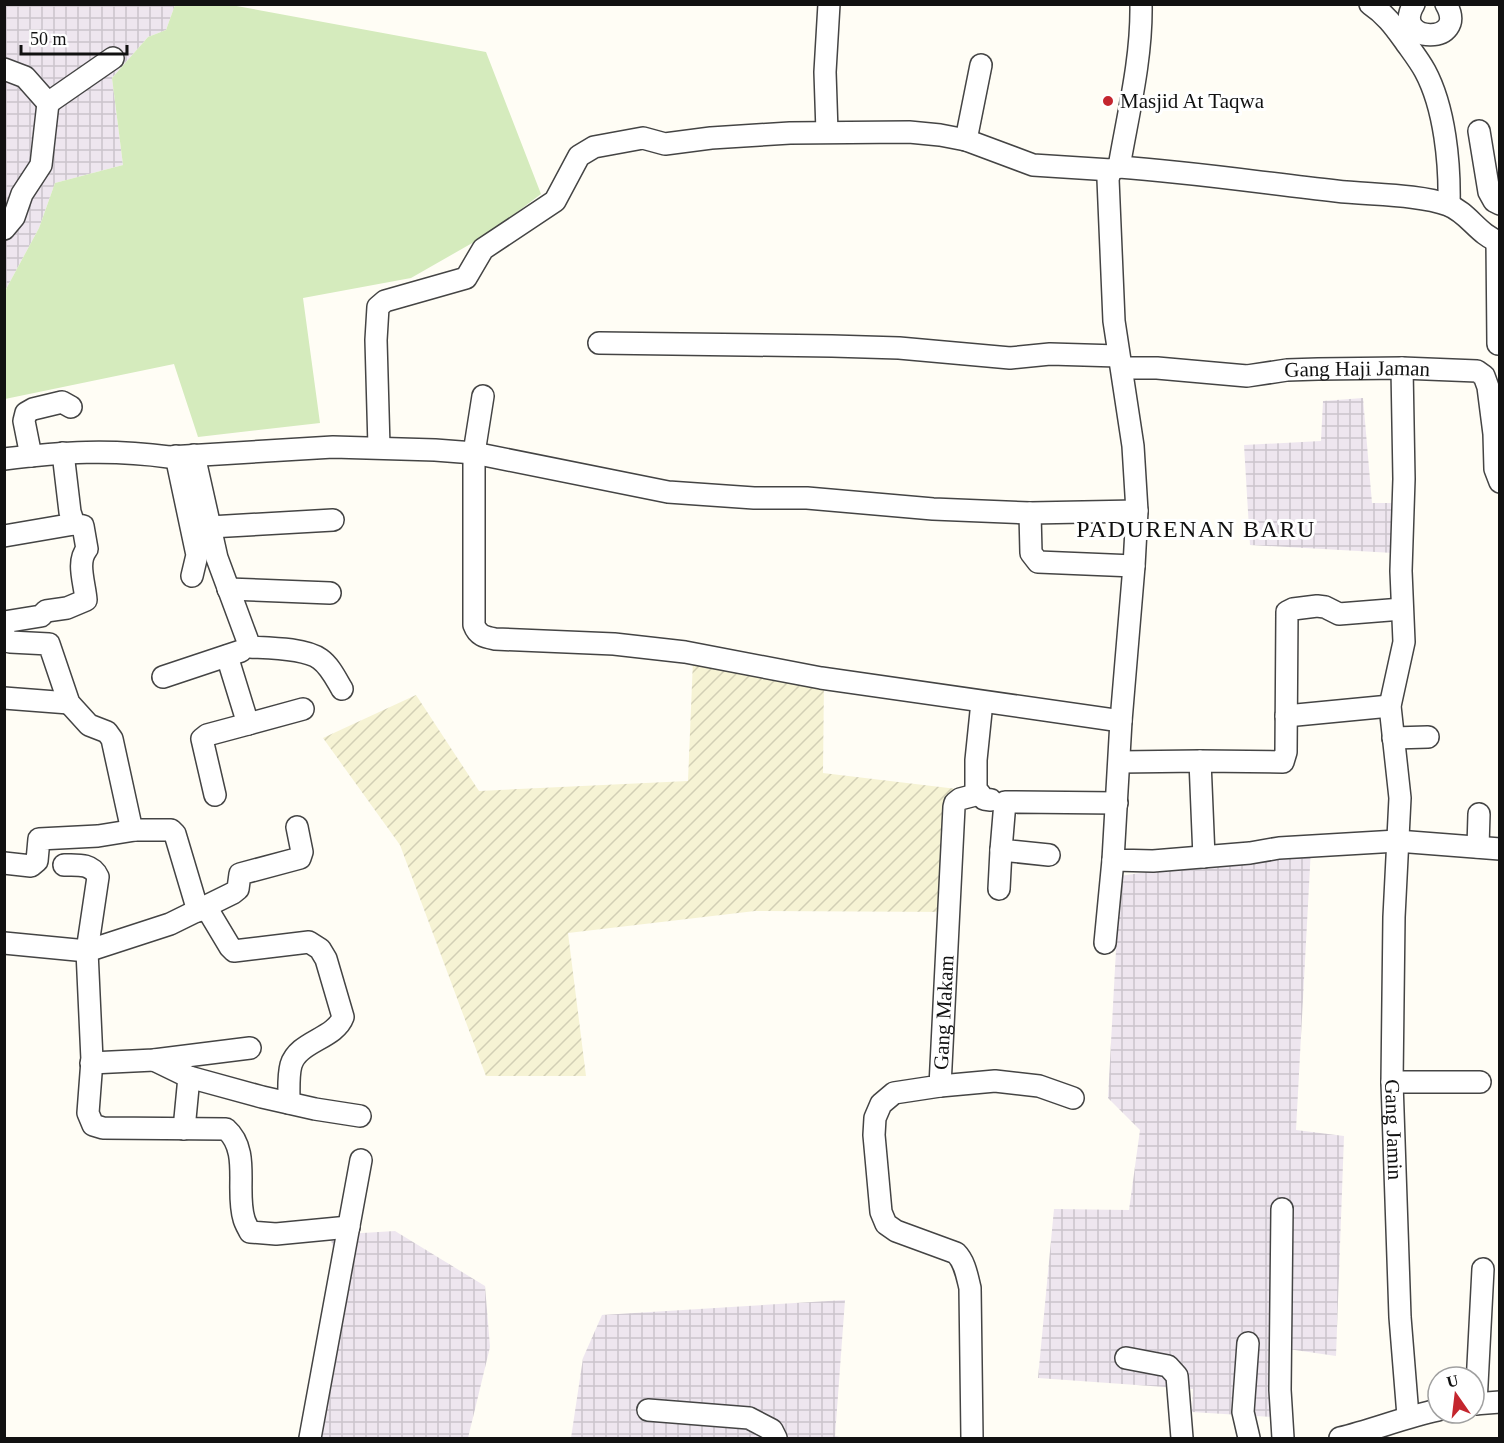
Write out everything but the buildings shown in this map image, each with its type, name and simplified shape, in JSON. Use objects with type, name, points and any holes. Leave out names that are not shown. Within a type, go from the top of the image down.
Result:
[{"type":"street","points":[[827,132],[825,72],[829,4]]},
{"type":"street","points":[[1105,943],[1113,860],[1137,511],[1133,446],[1120,362],[1110,251],[1108,178],[1115,169],[1137,61],[1142,23],[1141,4]]},
{"type":"street","points":[[1370,4],[1382,12],[1395,27],[1425,72],[1434,93],[1447,159],[1449,205]]},
{"type":"street","points":[[1407,8],[1417,31],[1434,36],[1445,30],[1448,24],[1450,12],[1446,4]]},
{"type":"street","points":[[4,229],[14,217],[22,194],[40,165],[48,103],[113,58]]},
{"type":"street","points":[[966,140],[981,65]]},
{"type":"street","points":[[4,69],[25,77],[48,103]]},
{"type":"street","points":[[1479,131],[1492,158],[1489,192],[1494,201],[1500,204]]},
{"type":"street","points":[[379,447],[376,340],[378,307],[385,301],[466,278],[483,249],[555,201],[579,156],[594,147],[642,138],[665,144],[711,138],[827,132],[909,132],[966,140],[1033,165],[1162,170],[1214,178],[1393,196],[1449,205],[1460,211],[1487,237],[1498,242],[1498,344]]},
{"type":"street","name":"Gang Haji Jaman","points":[[599,344],[900,348],[1010,358],[1050,354],[1157,368],[1247,376],[1287,370],[1402,368],[1477,371],[1484,376],[1488,387],[1494,434],[1495,469],[1500,482]]},
{"type":"street","name":"Gang Jamin","points":[[1402,368],[1404,642],[1390,706],[1400,798],[1392,1082],[1401,1317],[1408,1416]]},
{"type":"street","points":[[483,396],[474,453],[474,626],[477,632],[484,637],[614,644],[685,652],[821,678],[1121,721]]},
{"type":"street","points":[[31,456],[24,421],[26,413],[62,402],[71,406]]},
{"type":"street","points":[[4,459],[83,451],[185,456],[333,447],[379,447],[474,453],[668,492],[754,498],[807,498],[883,506],[1030,513],[1137,511]]},
{"type":"street","points":[[63,453],[70,512],[74,524]]},
{"type":"street","points":[[185,456],[210,527],[217,558],[250,647]]},
{"type":"street","points":[[185,456],[196,555],[192,576]]},
{"type":"street","points":[[1030,513],[1031,553],[1038,562],[1134,566]]},
{"type":"street","points":[[210,527],[333,520]]},
{"type":"street","points":[[4,536],[74,524],[83,526],[87,549],[82,555],[80,566],[85,583],[86,600],[67,608],[46,611],[41,616],[4,622]]},
{"type":"street","points":[[228,589],[330,593]]},
{"type":"street","points":[[1120,762],[1282,762],[1286,756],[1287,612],[1317,606],[1339,614],[1402,609]]},
{"type":"street","points":[[4,636],[10,642],[49,644],[69,703],[89,725],[107,732],[112,739],[131,826],[135,830]]},
{"type":"street","points":[[163,677],[250,647],[313,655],[321,660],[342,689]]},
{"type":"street","points":[[227,656],[248,724]]},
{"type":"street","points":[[4,698],[69,703]]},
{"type":"street","points":[[982,702],[976,760],[976,789],[984,799],[1005,802],[1117,803]]},
{"type":"street","points":[[1286,716],[1390,706]]},
{"type":"street","points":[[215,795],[202,739],[207,735],[303,709]]},
{"type":"street","points":[[1393,738],[1428,737]]},
{"type":"street","points":[[1200,761],[1204,857]]},
{"type":"street","name":"Gang Makam","points":[[972,1438],[970,1288],[965,1270],[961,1258],[956,1253],[896,1231],[886,1224],[881,1212],[875,1118],[881,1104],[894,1093],[940,1086],[954,807],[959,800],[979,794]]},
{"type":"street","points":[[999,889],[1005,802]]},
{"type":"street","points":[[1478,847],[1479,814]]},
{"type":"street","points":[[4,943],[87,951],[155,930],[237,890],[240,874],[300,858],[302,852],[297,827]]},
{"type":"street","points":[[4,864],[31,866],[37,861],[39,839],[98,836],[135,830],[171,830],[202,909],[234,951],[309,942],[320,949],[326,959],[343,1017],[338,1026],[308,1046],[291,1064],[288,1103]]},
{"type":"street","points":[[1113,860],[1153,861],[1279,848],[1397,841],[1500,849]]},
{"type":"street","points":[[1000,850],[1049,855]]},
{"type":"street","points":[[64,865],[88,866],[96,872],[98,877],[87,951],[91,1063],[88,1113],[93,1125],[103,1128],[226,1129],[235,1137],[239,1149],[243,1218],[250,1232],[276,1234],[349,1227]]},
{"type":"street","points":[[91,1063],[154,1060],[250,1048]]},
{"type":"street","points":[[154,1060],[189,1077],[288,1103],[360,1116]]},
{"type":"street","points":[[184,1129],[189,1077]]},
{"type":"street","points":[[940,1086],[995,1081],[1039,1086],[1073,1098]]},
{"type":"street","points":[[1392,1082],[1480,1082]]},
{"type":"street","points":[[310,1438],[361,1160]]},
{"type":"street","points":[[1282,1209],[1280,1390],[1283,1438]]},
{"type":"street","points":[[1477,1365],[1483,1269]]},
{"type":"street","points":[[1248,1343],[1243,1412],[1249,1438]]},
{"type":"street","points":[[1126,1358],[1168,1366],[1177,1376],[1182,1438]]},
{"type":"street","points":[[648,1410],[749,1418],[772,1430],[776,1438]]},
{"type":"street","points":[[1340,1438],[1426,1412]]},
{"type":"shaded area","points":[[5,5],[175,5],[166,30],[148,37],[112,78],[123,165],[55,183],[39,228],[5,291]]},
{"type":"shaded area","points":[[1363,398],[1372,503],[1407,503],[1411,554],[1250,545],[1244,445],[1321,441],[1323,401]]},
{"type":"shaded area","points":[[693,660],[824,679],[823,773],[957,789],[956,912],[755,911],[568,933],[586,1076],[486,1076],[400,845],[323,738],[416,695],[479,791],[688,781]]},
{"type":"shaded area","points":[[1311,848],[1296,1130],[1344,1136],[1336,1356],[1281,1348],[1274,1417],[1192,1412],[1193,1389],[1038,1378],[1054,1209],[1129,1210],[1140,1130],[1108,1098],[1120,876]]},
{"type":"shaded area","points":[[395,1231],[485,1286],[490,1347],[468,1438],[304,1438],[341,1285],[330,1235]]},
{"type":"shaded area","points":[[845,1300],[835,1436],[845,1438],[571,1438],[583,1358],[602,1315]]},
{"type":"green space","points":[[175,5],[231,5],[486,52],[541,194],[488,234],[411,278],[303,298],[320,423],[198,437],[174,364],[5,399],[5,291],[39,228],[55,183],[123,165],[112,78],[148,37],[166,30]]},
{"type":"place","name":"Masjid At Taqwa","points":[[1108,101]]},
{"type":"district","name":"PADURENAN BARU","points":[[1196,529]]}]
